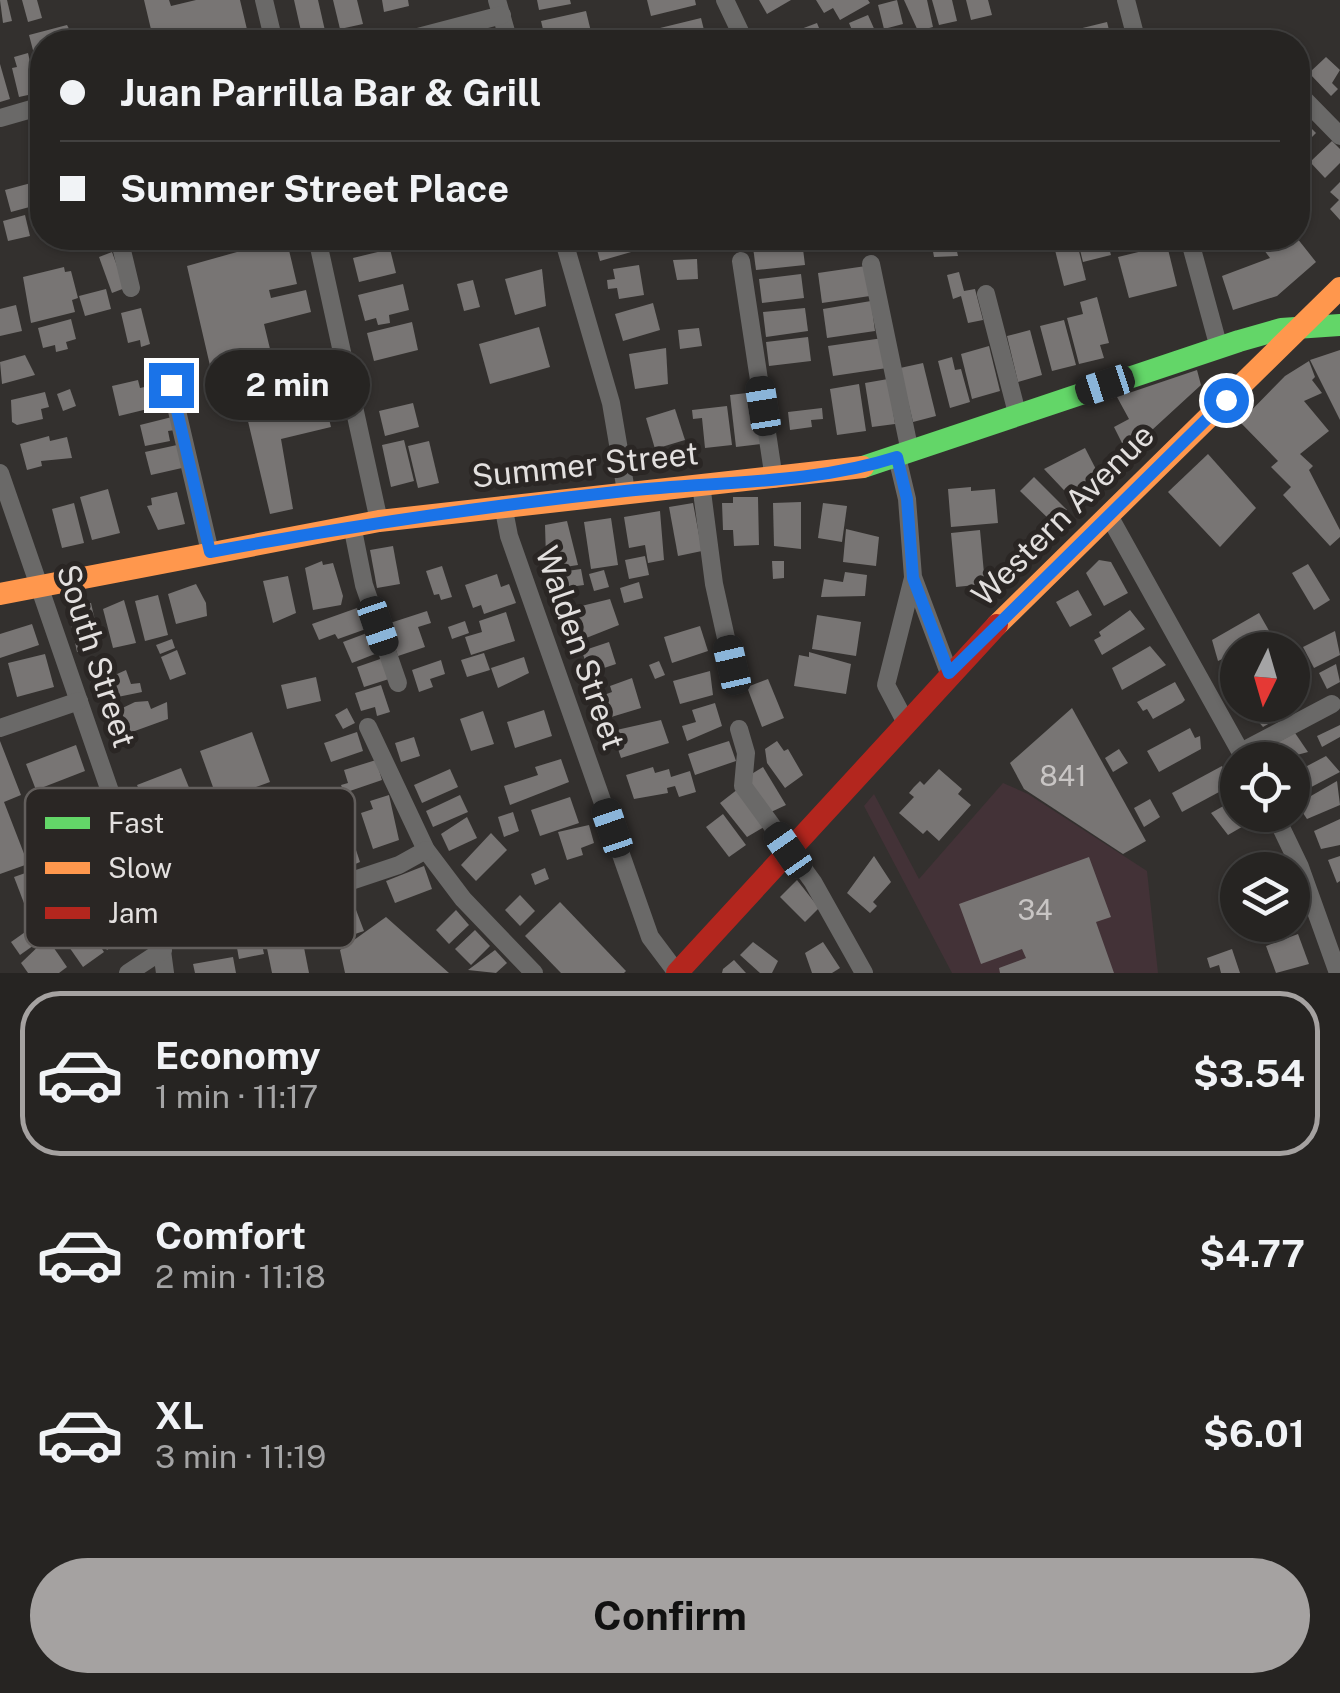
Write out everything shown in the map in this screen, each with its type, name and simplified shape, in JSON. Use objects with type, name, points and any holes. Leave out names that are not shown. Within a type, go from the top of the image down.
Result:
[{"type":"main road","name":"Western Avenue","points":[[682,971],[949,673],[1340,288]]},
{"type":"main road","name":"Summer Street","points":[[0,594],[379,521],[860,468],[1017,413],[1281,329],[1340,325]]},
{"type":"street","points":[[264,0],[271,30]]},
{"type":"street","points":[[725,0],[739,30]]},
{"type":"street","points":[[1126,0],[1134,30]]},
{"type":"street","points":[[435,30],[500,8]]},
{"type":"street","points":[[1310,105],[1340,136]]},
{"type":"street","points":[[0,118],[30,109]]},
{"type":"street","points":[[122,250],[131,288]]},
{"type":"street","points":[[320,250],[379,521]]},
{"type":"street","points":[[566,250],[611,403],[626,491]]},
{"type":"street","points":[[1192,250],[1220,348]]},
{"type":"street","points":[[741,260],[774,478]]},
{"type":"street","points":[[871,264],[903,455],[913,578],[949,673]]},
{"type":"street","points":[[986,294],[1017,413]]},
{"type":"street","points":[[171,385],[210,552]]},
{"type":"street","name":"South Street","points":[[0,474],[108,788]]},
{"type":"street","points":[[701,484],[714,584],[732,665]]},
{"type":"street","name":"Walden Street","points":[[503,506],[509,536],[650,937],[682,971]]},
{"type":"street","points":[[1108,514],[1236,742]]},
{"type":"street","points":[[352,526],[361,574],[398,683]]},
{"type":"street","points":[[905,720],[886,684],[913,578]]},
{"type":"street","points":[[0,728],[79,701]]},
{"type":"street","points":[[1268,742],[1332,704]]},
{"type":"street","points":[[368,727],[426,850],[463,898],[534,973]]},
{"type":"street","points":[[739,729],[746,756],[742,784],[824,899],[864,973]]},
{"type":"street","points":[[1284,832],[1338,973]]},
{"type":"street","points":[[355,880],[398,865],[426,850]]},
{"type":"street","points":[[128,973],[156,948]]},
{"type":"street","name":"South Street","points":[[162,948],[165,973]]},
{"type":"shaded area","points":[[1003,783],[1028,794],[1147,871],[1158,973],[952,973],[864,806],[874,794],[919,879]]},
{"type":"building","points":[[0,0],[7,0],[12,21],[3,23]]},
{"type":"building","points":[[22,0],[37,0],[42,18],[28,22]]},
{"type":"building","points":[[144,0],[169,0],[171,6],[196,0],[240,0],[247,30],[151,30]]},
{"type":"building","points":[[294,0],[318,0],[325,30],[301,30]]},
{"type":"building","points":[[333,0],[357,0],[363,24],[340,29]]},
{"type":"building","points":[[382,0],[408,0],[409,6],[384,12]]},
{"type":"building","points":[[537,0],[570,0],[571,4],[539,10]]},
{"type":"building","points":[[647,0],[695,0],[696,5],[651,16]]},
{"type":"building","points":[[759,0],[791,0],[767,14]]},
{"type":"building","points":[[816,0],[870,3],[840,20],[833,8],[824,13]]},
{"type":"building","points":[[897,0],[903,24],[884,29],[878,5]]},
{"type":"building","points":[[904,0],[927,0],[933,27],[918,30]]},
{"type":"building","points":[[932,0],[952,0],[957,21],[939,25]]},
{"type":"building","points":[[966,0],[988,0],[992,15],[971,20]]},
{"type":"building","points":[[586,11],[591,30],[543,30],[541,21]]},
{"type":"building","points":[[868,15],[875,30],[852,30],[849,23]]},
{"type":"building","points":[[701,18],[704,30],[660,30]]},
{"type":"building","points":[[1107,22],[1109,30],[1074,30]]},
{"type":"building","points":[[817,23],[820,30],[801,30]]},
{"type":"building","points":[[28,53],[30,95],[19,97],[12,68],[17,67],[14,57]]},
{"type":"building","points":[[1326,57],[1340,70],[1332,83],[1338,89],[1331,96],[1310,72]]},
{"type":"building","points":[[0,64],[10,99],[0,102]]},
{"type":"building","points":[[1332,141],[1340,149],[1340,163],[1325,178],[1310,162]]},
{"type":"building","points":[[1340,182],[1340,220],[1330,209],[1339,200],[1330,192]]},
{"type":"building","points":[[30,183],[30,207],[11,212],[5,190]]},
{"type":"building","points":[[25,215],[30,236],[8,241],[3,221]]},
{"type":"building","points":[[289,250],[297,284],[269,290],[271,298],[306,290],[311,312],[264,324],[278,382],[217,396],[187,266],[237,252]]},
{"type":"building","points":[[390,250],[396,273],[359,282],[353,258]]},
{"type":"building","points":[[597,250],[638,250],[600,261]]},
{"type":"building","points":[[753,250],[803,250],[805,265],[756,270]]},
{"type":"building","points":[[933,250],[957,250],[958,256],[934,257]]},
{"type":"building","points":[[1055,250],[1079,250],[1086,280],[1064,286]]},
{"type":"building","points":[[1080,250],[1110,250],[1111,255],[1083,262]]},
{"type":"building","points":[[1168,250],[1177,286],[1129,298],[1118,257]]},
{"type":"building","points":[[1264,250],[1306,250],[1316,262],[1277,296],[1233,310],[1222,276],[1270,258]]},
{"type":"building","points":[[112,252],[125,288],[112,293],[99,257]]},
{"type":"building","points":[[697,259],[698,279],[677,280],[673,260]]},
{"type":"building","points":[[639,265],[644,295],[619,299],[617,288],[608,289],[607,280],[615,279],[613,269]]},
{"type":"building","points":[[866,266],[870,296],[822,303],[818,273]]},
{"type":"building","points":[[64,267],[65,272],[71,271],[78,298],[72,300],[75,312],[31,323],[23,277]]},
{"type":"building","points":[[542,269],[546,306],[515,315],[505,279]]},
{"type":"building","points":[[959,272],[964,291],[975,289],[983,320],[968,323],[961,296],[953,299],[947,275]]},
{"type":"building","points":[[801,274],[804,298],[762,303],[759,279]]},
{"type":"building","points":[[473,280],[480,307],[464,311],[457,284]]},
{"type":"building","points":[[403,284],[409,310],[389,315],[390,323],[378,325],[376,318],[365,321],[358,295]]},
{"type":"building","points":[[106,289],[111,309],[85,316],[79,296]]},
{"type":"building","points":[[1097,297],[1109,343],[1100,345],[1104,358],[1079,364],[1067,318],[1083,314],[1080,302]]},
{"type":"building","points":[[871,301],[875,331],[827,338],[823,309]]},
{"type":"building","points":[[653,303],[660,330],[623,341],[615,314]]},
{"type":"building","points":[[16,305],[22,331],[0,336],[0,309]]},
{"type":"building","points":[[141,308],[150,344],[141,347],[140,340],[128,343],[121,313]]},
{"type":"building","points":[[805,308],[808,331],[766,337],[763,312]]},
{"type":"building","points":[[71,319],[76,339],[66,342],[68,349],[56,352],[55,345],[43,348],[38,328]]},
{"type":"building","points":[[1064,320],[1076,365],[1052,371],[1040,326]]},
{"type":"building","points":[[412,322],[418,350],[374,361],[367,333]]},
{"type":"building","points":[[539,327],[550,367],[490,384],[479,344]]},
{"type":"building","points":[[699,328],[702,346],[680,349],[678,330]]},
{"type":"building","points":[[1030,330],[1042,375],[1018,382],[1007,336]]},
{"type":"building","points":[[808,337],[811,361],[769,366],[766,342]]},
{"type":"building","points":[[883,338],[887,368],[833,376],[828,346]]},
{"type":"building","points":[[989,346],[1000,391],[972,399],[961,354]]},
{"type":"building","points":[[666,348],[668,384],[635,389],[629,354]]},
{"type":"building","points":[[1340,350],[1340,420],[1310,360]]},
{"type":"building","points":[[25,355],[35,375],[2,384],[0,362]]},
{"type":"building","points":[[952,357],[955,370],[961,369],[970,402],[950,408],[938,361]]},
{"type":"building","points":[[1309,361],[1315,377],[1312,380],[1322,393],[1304,401],[1329,431],[1300,454],[1313,466],[1309,470],[1340,530],[1340,537],[1330,546],[1283,495],[1291,487],[1271,467],[1278,461],[1240,422],[1285,376]]},
{"type":"building","points":[[923,363],[936,416],[913,422],[900,368]]},
{"type":"building","points":[[1197,370],[1201,385],[1140,441],[1137,436],[1122,443],[1114,427],[1129,419],[1117,397]]},
{"type":"building","points":[[319,378],[331,427],[281,439],[293,509],[270,514],[242,396]]},
{"type":"building","points":[[888,379],[895,424],[872,427],[865,383]]},
{"type":"building","points":[[138,380],[140,388],[158,384],[164,405],[119,416],[112,386]]},
{"type":"building","points":[[859,384],[866,431],[837,435],[830,389]]},
{"type":"building","points":[[70,389],[76,406],[63,411],[57,394]]},
{"type":"building","points":[[45,392],[49,407],[41,409],[43,419],[17,425],[12,422],[11,400]]},
{"type":"building","points":[[755,392],[761,444],[736,447],[730,395]]},
{"type":"building","points":[[413,403],[419,427],[385,436],[379,411]]},
{"type":"building","points":[[727,406],[732,445],[705,448],[702,418],[693,419],[692,410]]},
{"type":"building","points":[[822,408],[823,419],[811,420],[812,427],[790,430],[788,412]]},
{"type":"building","points":[[675,409],[685,440],[655,449],[646,418]]},
{"type":"building","points":[[172,417],[175,430],[168,431],[170,441],[145,446],[140,425]]},
{"type":"building","points":[[49,436],[50,441],[67,437],[72,458],[41,461],[42,466],[27,470],[20,444]]},
{"type":"building","points":[[404,440],[414,481],[391,487],[382,445]]},
{"type":"building","points":[[429,441],[439,483],[418,488],[408,446]]},
{"type":"building","points":[[177,445],[182,468],[151,475],[145,452]]},
{"type":"building","points":[[1085,448],[1101,479],[1078,505],[1044,469]]},
{"type":"building","points":[[1208,454],[1256,508],[1220,547],[1168,492]]},
{"type":"building","points":[[1034,477],[1067,510],[1054,524],[1020,491]]},
{"type":"building","points":[[971,487],[971,491],[995,489],[998,523],[951,527],[948,489]]},
{"type":"building","points":[[108,489],[120,533],[92,540],[80,497]]},
{"type":"building","points":[[177,492],[185,524],[158,530],[147,506],[152,505],[151,498]]},
{"type":"building","points":[[733,497],[758,497],[759,545],[734,546],[733,530],[723,530],[722,503],[733,503]]},
{"type":"building","points":[[801,502],[801,549],[774,546],[773,503]]},
{"type":"building","points":[[74,503],[84,543],[62,548],[52,509]]},
{"type":"building","points":[[693,503],[702,551],[678,556],[669,507]]},
{"type":"building","points":[[823,503],[847,506],[842,542],[818,538]]},
{"type":"building","points":[[660,511],[664,560],[648,563],[645,545],[629,548],[624,517]]},
{"type":"building","points":[[611,518],[618,565],[591,569],[584,522]]},
{"type":"building","points":[[567,521],[578,565],[552,569],[550,557],[546,558],[545,525]]},
{"type":"building","points":[[846,529],[879,537],[876,566],[843,562]]},
{"type":"building","points":[[980,530],[985,584],[956,587],[951,533]]},
{"type":"building","points":[[393,546],[400,584],[377,588],[370,550]]},
{"type":"building","points":[[645,556],[649,575],[629,579],[625,560]]},
{"type":"building","points":[[1099,560],[1111,562],[1128,593],[1104,606],[1086,573]]},
{"type":"building","points":[[322,561],[323,565],[333,563],[343,596],[341,605],[313,610],[305,568]]},
{"type":"building","points":[[772,561],[784,561],[784,578],[773,579]]},
{"type":"building","points":[[1308,564],[1330,600],[1314,610],[1292,573]]},
{"type":"building","points":[[442,566],[452,597],[441,600],[439,594],[434,595],[426,571]]},
{"type":"building","points":[[581,569],[584,585],[562,588],[560,572]]},
{"type":"building","points":[[604,570],[609,587],[594,591],[589,574]]},
{"type":"building","points":[[845,572],[867,575],[865,596],[821,597],[824,579],[843,582]]},
{"type":"building","points":[[497,574],[501,587],[509,584],[516,603],[484,614],[481,605],[473,608],[465,585]]},
{"type":"building","points":[[288,576],[296,613],[273,623],[263,581]]},
{"type":"building","points":[[639,582],[643,598],[624,603],[620,588]]},
{"type":"building","points":[[196,584],[206,603],[207,616],[176,624],[168,594]]},
{"type":"building","points":[[1078,590],[1092,615],[1070,627],[1056,602]]},
{"type":"building","points":[[158,595],[168,635],[145,641],[135,601]]},
{"type":"building","points":[[610,599],[619,625],[571,644],[561,611]]},
{"type":"building","points":[[124,600],[136,643],[113,648],[103,609]]},
{"type":"building","points":[[91,603],[101,647],[77,652],[68,609]]},
{"type":"building","points":[[357,608],[366,629],[338,639],[335,634],[319,640],[312,624]]},
{"type":"building","points":[[1130,610],[1145,629],[1102,655],[1094,640]]},
{"type":"building","points":[[427,611],[431,623],[418,627],[425,647],[398,656],[387,624]]},
{"type":"building","points":[[506,612],[515,641],[471,655],[465,637],[482,632],[479,621]]},
{"type":"building","points":[[1259,613],[1270,632],[1226,632]]},
{"type":"building","points":[[817,615],[861,622],[856,656],[812,649]]},
{"type":"building","points":[[465,621],[469,633],[452,639],[448,627]]},
{"type":"building","points":[[32,624],[39,645],[0,658],[0,634]]},
{"type":"building","points":[[700,626],[708,651],[672,663],[664,637]]},
{"type":"building","points":[[1335,631],[1340,655],[1314,668],[1310,644]]},
{"type":"building","points":[[367,633],[375,654],[352,663],[343,642]]},
{"type":"building","points":[[1220,635],[1218,661],[1212,640]]},
{"type":"building","points":[[172,639],[175,648],[160,654],[156,645]]},
{"type":"building","points":[[609,642],[616,664],[589,673],[582,651]]},
{"type":"building","points":[[1150,646],[1166,665],[1122,690],[1112,668]]},
{"type":"building","points":[[177,650],[186,674],[170,680],[161,657]]},
{"type":"building","points":[[809,652],[851,664],[846,694],[794,686],[799,655],[809,657]]},
{"type":"building","points":[[484,653],[490,670],[467,677],[461,660]]},
{"type":"building","points":[[45,654],[54,687],[17,697],[8,663]]},
{"type":"building","points":[[524,657],[529,673],[498,688],[491,668]]},
{"type":"building","points":[[383,658],[389,679],[364,687],[357,667]]},
{"type":"building","points":[[441,660],[445,674],[430,679],[433,687],[419,692],[412,670]]},
{"type":"building","points":[[659,661],[665,675],[655,679],[649,665]]},
{"type":"building","points":[[1336,664],[1340,682],[1327,689],[1319,673]]},
{"type":"building","points":[[126,670],[131,684],[140,683],[142,692],[103,700],[97,683]]},
{"type":"building","points":[[710,671],[713,695],[680,704],[673,681]]},
{"type":"building","points":[[316,677],[321,701],[287,709],[281,685]]},
{"type":"building","points":[[632,678],[641,708],[608,718],[601,696],[612,692],[610,686]]},
{"type":"building","points":[[768,679],[784,718],[762,727],[747,687]]},
{"type":"building","points":[[1175,682],[1185,700],[1182,703],[1153,719],[1147,709],[1143,711],[1137,702]]},
{"type":"building","points":[[381,685],[390,712],[377,716],[375,707],[361,711],[355,693]]},
{"type":"building","points":[[148,701],[151,709],[167,702],[168,719],[121,736],[116,734],[112,713],[135,702]]},
{"type":"building","points":[[715,703],[722,726],[687,741],[682,726],[696,722],[692,710]]},
{"type":"building","points":[[347,708],[355,723],[343,729],[335,715]]},
{"type":"building","points":[[1072,708],[1146,841],[1123,854],[1024,789],[1010,763]]},
{"type":"building","points":[[544,710],[552,736],[515,748],[507,722]]},
{"type":"building","points":[[483,711],[494,744],[471,751],[460,719]]},
{"type":"building","points":[[661,720],[669,743],[621,758],[612,731]]},
{"type":"building","points":[[1340,725],[1340,737],[1322,747],[1317,736]]},
{"type":"building","points":[[1190,728],[1195,738],[1200,736],[1201,749],[1159,772],[1147,751]]},
{"type":"building","points":[[252,732],[270,782],[254,788],[213,788],[200,751]]},
{"type":"building","points":[[357,732],[363,751],[331,762],[324,743]]},
{"type":"building","points":[[1295,733],[1301,742],[1278,742]]},
{"type":"building","points":[[414,737],[420,756],[401,762],[395,743]]},
{"type":"building","points":[[0,741],[21,795],[4,802],[25,865],[0,874]]},
{"type":"building","points":[[729,741],[736,761],[695,775],[688,754]]},
{"type":"building","points":[[777,741],[784,751],[788,749],[803,775],[785,788],[767,763],[765,749]]},
{"type":"building","points":[[76,745],[85,771],[35,788],[26,764]]},
{"type":"building","points":[[1119,749],[1128,763],[1113,772],[1105,758]]},
{"type":"building","points":[[1326,756],[1340,772],[1310,788],[1310,764]]},
{"type":"building","points":[[561,759],[569,782],[510,805],[504,786],[538,775],[535,767]]},
{"type":"building","points":[[376,760],[382,780],[355,789],[342,788],[341,785],[348,783],[344,770]]},
{"type":"building","points":[[653,767],[655,773],[669,769],[671,777],[690,771],[696,792],[679,797],[675,786],[667,788],[668,793],[634,799],[626,775]]},
{"type":"building","points":[[763,767],[786,805],[771,812],[745,778]]},
{"type":"building","points":[[1220,767],[1220,791],[1182,812],[1172,793]]},
{"type":"building","points":[[181,768],[189,788],[138,788],[137,785]]},
{"type":"building","points":[[450,769],[458,787],[422,803],[414,785]]},
{"type":"building","points":[[939,769],[962,789],[958,794],[971,805],[939,841],[927,830],[923,834],[899,813],[914,797],[909,793],[914,787],[920,781],[924,785]]},
{"type":"building","points":[[1337,781],[1340,805],[1310,818],[1310,797]]},
{"type":"building","points":[[738,789],[764,827],[747,837],[720,803]]},
{"type":"building","points":[[389,795],[399,840],[373,849],[361,813],[373,809],[370,801]]},
{"type":"building","points":[[460,795],[468,812],[433,827],[426,811]]},
{"type":"building","points":[[570,797],[579,823],[540,836],[531,810]]},
{"type":"building","points":[[1150,799],[1160,817],[1144,827],[1134,808]]},
{"type":"building","points":[[1220,808],[1220,825],[1211,813]]},
{"type":"building","points":[[513,812],[519,831],[504,837],[498,817]]},
{"type":"building","points":[[723,814],[746,845],[729,857],[706,827]]},
{"type":"building","points":[[467,817],[477,838],[449,851],[441,834]]},
{"type":"building","points":[[1340,819],[1340,845],[1321,849],[1314,831]]},
{"type":"building","points":[[589,825],[594,843],[581,848],[583,855],[567,860],[558,832]]},
{"type":"building","points":[[491,833],[507,850],[476,881],[461,865]]},
{"type":"building","points":[[874,856],[891,882],[873,902],[877,906],[870,913],[847,893]]},
{"type":"building","points":[[1340,856],[1340,881],[1337,883],[1328,860]]},
{"type":"building","points":[[1089,857],[1111,917],[1096,922],[1114,973],[1000,973],[999,968],[1026,958],[1022,949],[981,964],[959,904]]},
{"type":"building","points":[[424,866],[432,889],[395,903],[386,881]]},
{"type":"building","points":[[545,868],[549,879],[535,885],[531,874]]},
{"type":"building","points":[[25,873],[25,906],[14,877]]},
{"type":"building","points":[[797,880],[819,908],[805,922],[780,897]]},
{"type":"building","points":[[520,895],[535,911],[520,926],[505,910]]},
{"type":"building","points":[[560,902],[624,973],[561,973],[525,936]]},
{"type":"building","points":[[355,907],[364,931],[355,934]]},
{"type":"building","points":[[456,910],[469,925],[449,944],[436,930]]},
{"type":"building","points":[[386,917],[449,973],[345,973],[340,950],[355,948],[355,939]]},
{"type":"building","points":[[475,930],[490,946],[471,965],[455,949]]},
{"type":"building","points":[[25,932],[25,948],[30,948],[20,955],[11,942]]},
{"type":"building","points":[[753,942],[778,961],[772,973],[760,973],[740,955]]},
{"type":"building","points":[[823,942],[840,968],[832,973],[812,973],[805,953]]},
{"type":"building","points":[[1301,942],[1309,964],[1276,973],[1266,946]]},
{"type":"building","points":[[37,948],[54,948],[67,967],[59,973],[28,973],[21,963]]},
{"type":"building","points":[[70,948],[101,948],[104,952],[83,967]]},
{"type":"building","points":[[237,948],[263,948],[264,954],[239,959]]},
{"type":"building","points":[[267,948],[304,948],[309,973],[272,973]]},
{"type":"building","points":[[1232,949],[1240,973],[1221,973],[1219,965],[1210,968],[1207,958]]},
{"type":"building","points":[[495,950],[507,963],[496,973],[468,970]]},
{"type":"building","points":[[233,957],[236,973],[195,973],[193,964]]},
{"type":"building","points":[[734,960],[746,973],[722,973],[723,969]]},
{"type":"traffic: fast","points":[[863,467],[1239,341],[1281,329],[1340,325]]},
{"type":"traffic: slow","points":[[997,625],[1340,288]]},
{"type":"traffic: slow","points":[[0,594],[379,521],[863,467]]},
{"type":"traffic: jam","points":[[677,973],[997,625]]},
{"type":"route","points":[[171,385],[210,552],[379,521],[626,491],[823,474],[897,457],[907,499],[913,578],[949,673],[1226,400]]}]
